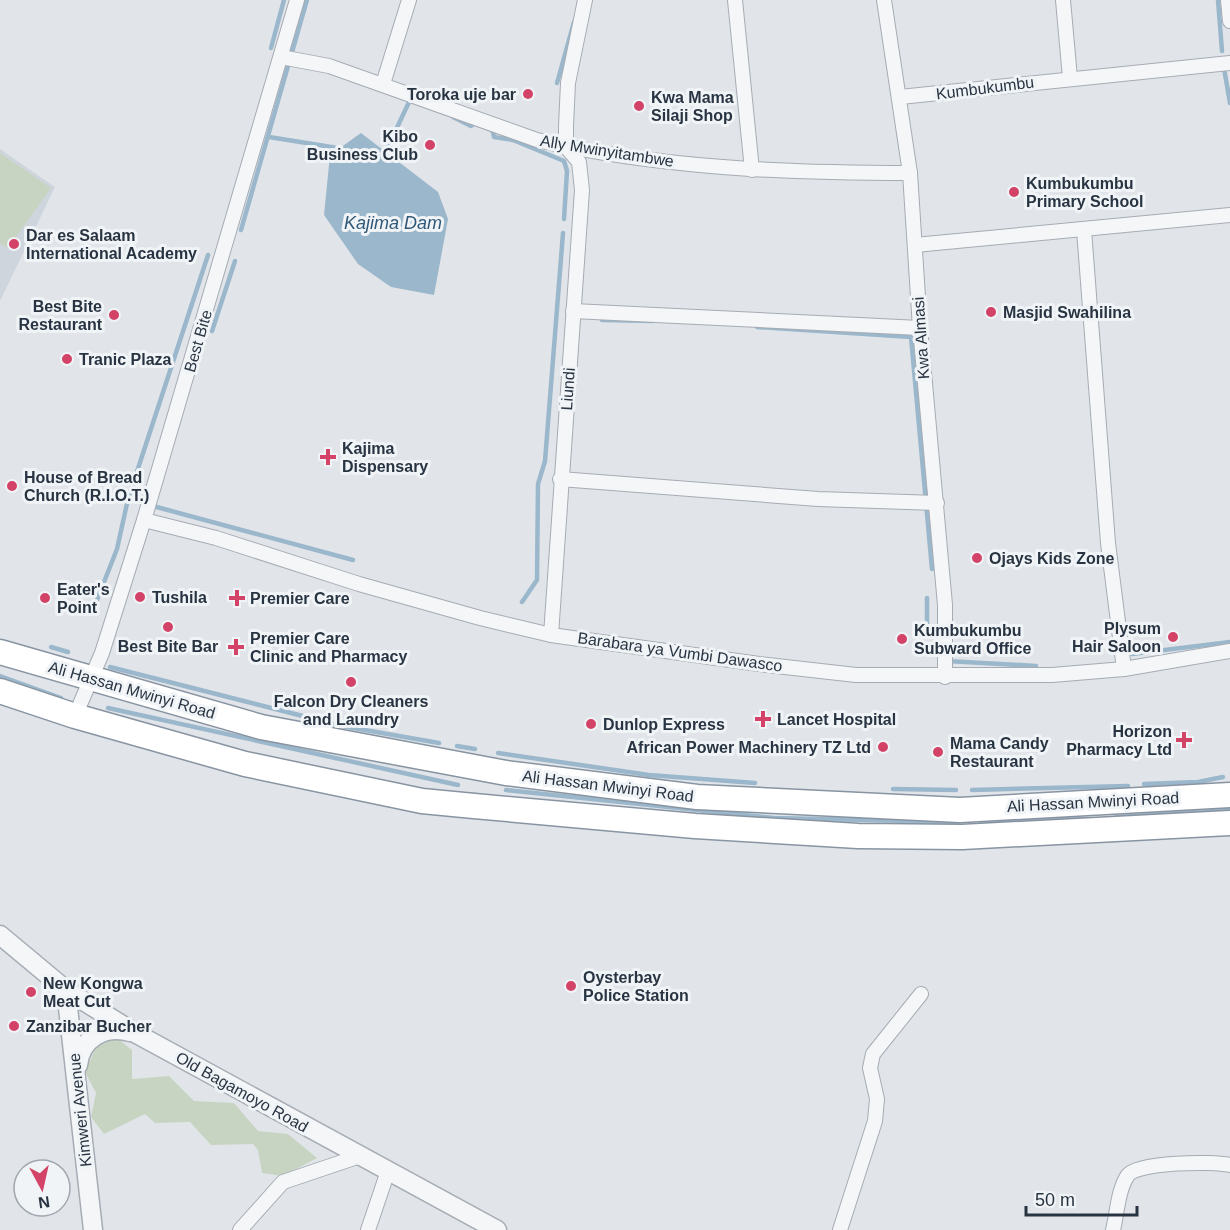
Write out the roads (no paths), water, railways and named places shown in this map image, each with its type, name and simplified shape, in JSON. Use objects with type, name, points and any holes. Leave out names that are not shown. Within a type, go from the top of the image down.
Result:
[{"type":"highway","name":"Ali Hassan Mwinyi Road","points":[[0,652],[261,727],[506,773],[697,797],[960,810],[1230,795]]},
{"type":"highway","name":"Ali Hassan Mwinyi Road","points":[[0,691],[75,716],[245,764],[422,801],[695,826],[870,836],[962,837],[1230,823]]},
{"type":"street","name":"Best Bite","points":[[75,716],[102,653],[144,520],[297,0]]},
{"type":"street","points":[[382,84],[409,0]]},
{"type":"street","points":[[566,147],[568,83],[585,0]]},
{"type":"street","points":[[735,0],[752,170]]},
{"type":"street","name":"Kwa Almasi","points":[[884,0],[910,173],[920,328],[945,605],[945,677]]},
{"type":"street","points":[[1063,0],[1070,78]]},
{"type":"street","points":[[1228,0],[1230,21]]},
{"type":"street","name":"Ally Mwinyitambwe","points":[[281,57],[329,66],[537,140],[566,147],[630,157],[752,170],[910,173]]},
{"type":"street","name":"Kumbukumbu","points":[[900,98],[1070,78],[1230,63]]},
{"type":"street","name":"Liundi","points":[[551,635],[561,501],[560,479],[582,190],[579,162],[566,147]]},
{"type":"street","points":[[915,245],[1230,215]]},
{"type":"street","points":[[1084,230],[1107,522],[1124,669]]},
{"type":"street","points":[[573,311],[920,328]]},
{"type":"street","points":[[560,479],[818,500],[937,503]]},
{"type":"street","name":"Barabara ya Vumbi Dawasco","points":[[144,520],[216,538],[359,584],[551,635],[856,675],[945,677],[1052,675],[1124,669],[1230,651]]},
{"type":"street","name":"Old Bagamoyo Road","points":[[0,935],[66,990],[135,1033],[497,1230]]},
{"type":"street","name":"Kimweri Avenue","points":[[66,990],[93,1230]]},
{"type":"street","points":[[840,1230],[875,1121],[877,1099],[870,1068],[873,1054],[921,994]]},
{"type":"street","points":[[77,1072],[81,1054],[90,1039],[112,1029],[135,1033]]},
{"type":"street","points":[[240,1230],[283,1182],[360,1156]]},
{"type":"street","points":[[1113,1230],[1125,1183],[1133,1171],[1149,1166],[1230,1165]]},
{"type":"street","points":[[368,1230],[388,1171]]},
{"type":"water","name":"Kajima Dam","points":[[361,133],[438,192],[448,219],[434,295],[391,287],[358,264],[324,215],[330,155]]},
{"type":"waterway","points":[[271,48],[284,0]]},
{"type":"waterway","points":[[241,230],[307,0]]},
{"type":"waterway","points":[[1218,0],[1222,51]]},
{"type":"waterway","points":[[557,83],[574,22]]},
{"type":"waterway","points":[[1224,68],[1230,103]]},
{"type":"waterway","points":[[382,155],[411,98]]},
{"type":"waterway","points":[[453,117],[471,126],[477,122]]},
{"type":"waterway","points":[[492,128],[494,137],[513,140],[564,161],[567,171],[564,219]]},
{"type":"waterway","points":[[269,137],[344,149]]},
{"type":"waterway","points":[[522,602],[537,580],[538,484],[545,461],[563,233]]},
{"type":"waterway","points":[[93,610],[117,549],[128,499],[208,255]]},
{"type":"waterway","points":[[212,331],[235,261]]},
{"type":"waterway","points":[[602,320],[653,321]]},
{"type":"waterway","points":[[757,327],[911,337],[932,569]]},
{"type":"waterway","points":[[153,506],[353,560]]},
{"type":"waterway","points":[[927,598],[927,633]]},
{"type":"waterway","points":[[1132,654],[1230,642]]},
{"type":"waterway","points":[[51,647],[68,652]]},
{"type":"waterway","points":[[947,661],[1036,666]]},
{"type":"waterway","points":[[110,667],[342,726],[439,743]]},
{"type":"waterway","points":[[0,676],[61,698]]},
{"type":"waterway","points":[[108,708],[458,785]]},
{"type":"waterway","points":[[457,746],[475,749]]},
{"type":"waterway","points":[[498,753],[649,775],[755,783]]},
{"type":"waterway","points":[[1144,784],[1198,782],[1223,777]]},
{"type":"waterway","points":[[972,790],[1128,786]]},
{"type":"waterway","points":[[893,789],[956,790]]},
{"type":"waterway","points":[[506,790],[774,818],[958,822]]},
{"type":"waterway","points":[[1116,817],[1230,810]]},
{"type":"waterway","points":[[981,821],[1087,819]]},
{"type":"place","name":"Toroka uje bar","points":[[528,94]]},
{"type":"place","name":"Kwa Mama Silaji Shop","points":[[639,106]]},
{"type":"place","name":"Kibo Business Club","points":[[430,145]]},
{"type":"place","name":"Kumbukumbu Primary School","points":[[1014,192]]},
{"type":"place","name":"Dar es Salaam International Academy","points":[[14,244]]},
{"type":"place","name":"Masjid Swahilina","points":[[991,312]]},
{"type":"place","name":"Best Bite Restaurant","points":[[114,315]]},
{"type":"place","name":"Tranic Plaza","points":[[67,359]]},
{"type":"place","name":"Kajima Dispensary","points":[[328,457]]},
{"type":"place","name":"House of Bread Church (R.I.O.T.)","points":[[12,486]]},
{"type":"place","name":"Ojays Kids Zone","points":[[977,558]]},
{"type":"place","name":"Tushila","points":[[140,597]]},
{"type":"place","name":"Eater's Point","points":[[45,598]]},
{"type":"place","name":"Premier Care","points":[[237,598]]},
{"type":"place","name":"Best Bite Bar","points":[[168,627]]},
{"type":"place","name":"Plysum Hair Saloon","points":[[1173,637]]},
{"type":"place","name":"Kumbukumbu Subward Office","points":[[902,639]]},
{"type":"place","name":"Premier Care Clinic and Pharmacy","points":[[236,647]]},
{"type":"place","name":"Falcon Dry Cleaners and Laundry","points":[[351,682]]},
{"type":"place","name":"Lancet Hospital","points":[[763,719]]},
{"type":"place","name":"Dunlop Express","points":[[591,724]]},
{"type":"place","name":"Horizon Pharmacy Ltd","points":[[1184,740]]},
{"type":"place","name":"African Power Machinery TZ Ltd","points":[[883,747]]},
{"type":"place","name":"Mama Candy Restaurant","points":[[938,752]]},
{"type":"place","name":"Oysterbay Police Station","points":[[571,986]]},
{"type":"place","name":"New Kongwa Meat Cut","points":[[31,992]]},
{"type":"place","name":"Zanzibar Bucher","points":[[14,1026]]}]
